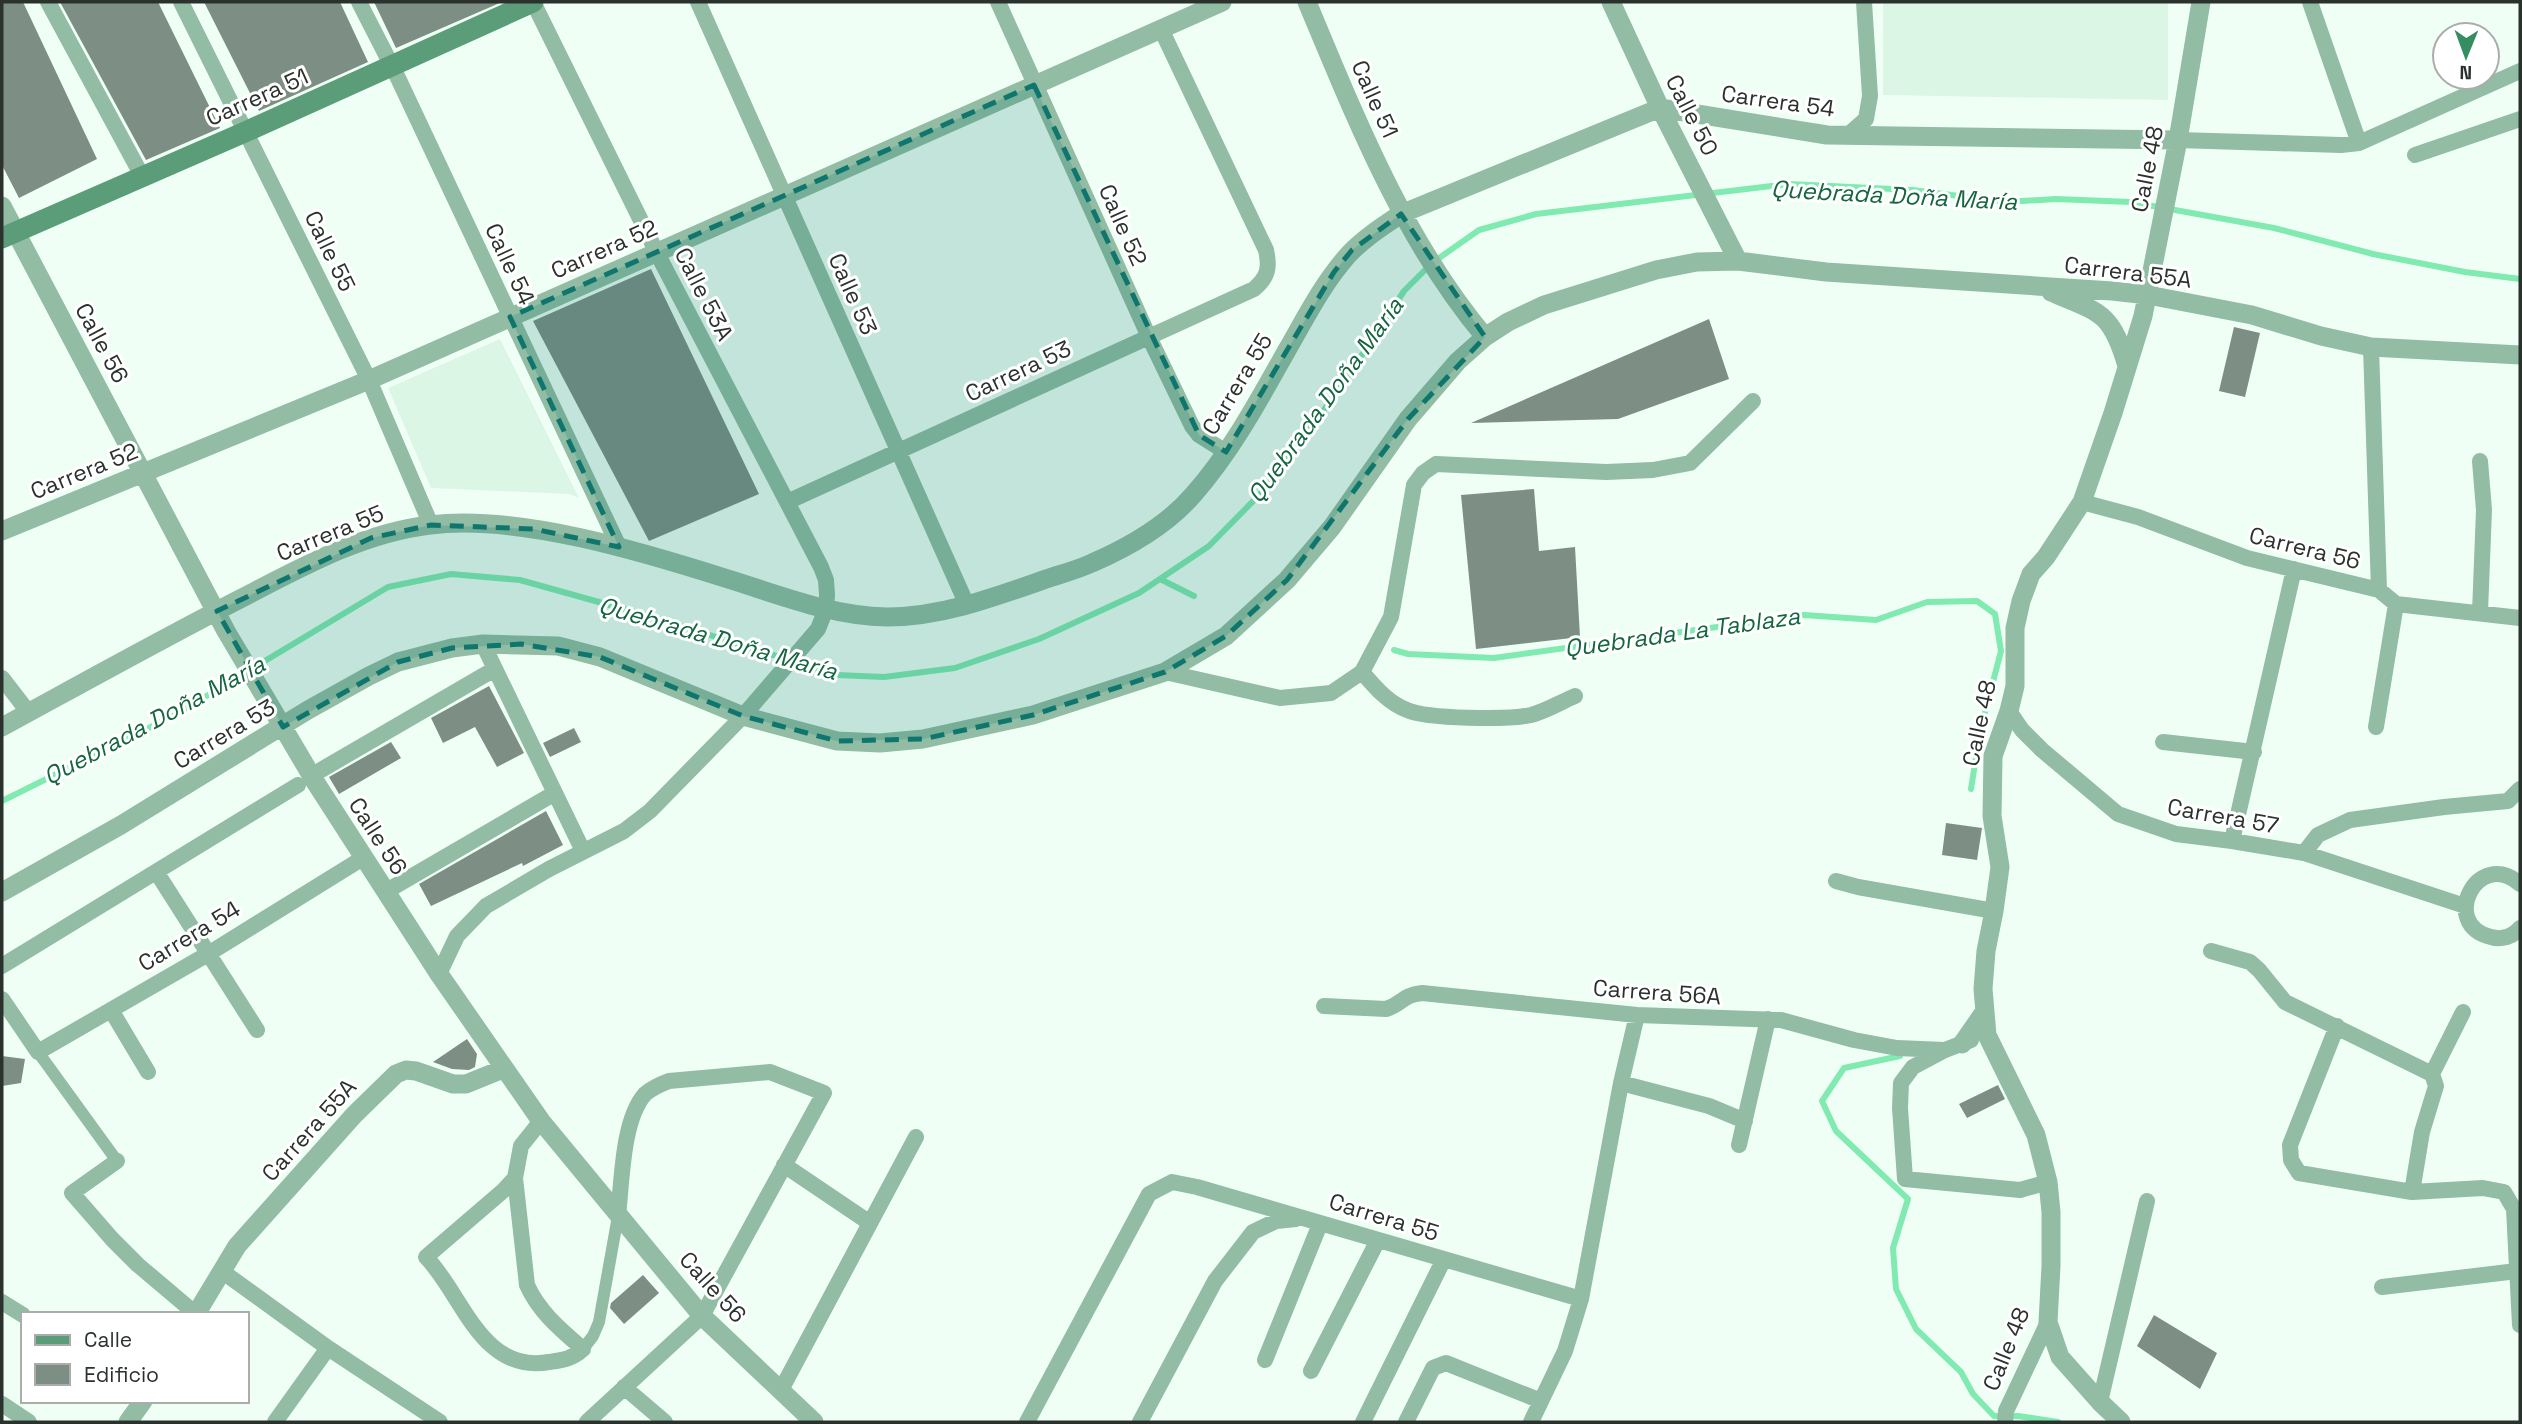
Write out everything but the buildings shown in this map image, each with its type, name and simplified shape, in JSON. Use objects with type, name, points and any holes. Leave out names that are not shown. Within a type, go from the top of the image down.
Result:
[{"type":"main road","name":"Carrera 51","points":[[8,235],[533,2]]},
{"type":"street","points":[[48,2],[142,176]]},
{"type":"street","name":"Calle 55","points":[[181,2],[369,380],[431,525]]},
{"type":"street","name":"Calle 54","points":[[359,2],[392,65],[619,547]]},
{"type":"street","name":"Calle 53A","points":[[533,2],[657,253],[821,567],[826,580],[826,609]]},
{"type":"street","name":"Calle 53","points":[[698,2],[967,605]]},
{"type":"street","name":"Calle 52","points":[[998,2],[1149,338],[1192,426],[1199,435],[1226,452]]},
{"type":"street","name":"Carrera 52","points":[[2,531],[369,380],[1222,2]]},
{"type":"street","name":"Calle 51","points":[[1307,2],[1350,106],[1404,219],[1467,316],[1485,337]]},
{"type":"street","name":"Calle 50","points":[[1611,2],[1736,255]]},
{"type":"street","points":[[1848,135],[1866,119],[1870,96],[1864,2]]},
{"type":"street","name":"Calle 48","points":[[2006,1416],[2048,1322],[2051,1252],[2048,1182],[2036,1135],[1987,1035],[1983,989],[1986,951],[2000,867],[1992,816],[1993,756],[2015,686],[2015,628],[2021,601],[2031,574],[2046,557],[2082,502],[2148,295],[2201,2]]},
{"type":"street","points":[[2310,2],[2359,143]]},
{"type":"street","name":"Carrera 53","points":[[787,502],[1149,338],[1254,289],[1266,279],[1269,265],[1266,250],[1161,29]]},
{"type":"street","points":[[2178,140],[2341,145],[2359,143],[2520,71]]},
{"type":"street","name":"Carrera 55","points":[[2,727],[316,560],[371,538],[431,525],[482,525],[534,530],[619,547],[826,609],[888,617],[927,614],[967,605],[1091,564],[1130,544],[1164,522],[1193,496],[1226,452],[1264,391],[1314,301],[1334,272],[1360,244],[1404,219],[1665,115]]},
{"type":"street","name":"Carrera 54","points":[[1665,115],[1827,135],[2178,140]]},
{"type":"street","points":[[2415,155],[2520,119]]},
{"type":"street","name":"Calle 56","points":[[2,206],[8,235],[144,474],[265,698],[363,858],[439,974],[541,1121],[618,1216],[702,1316],[814,1422]]},
{"type":"street","name":"Carrera 55A","points":[[1165,672],[1226,636],[1287,580],[1332,527],[1408,419],[1458,361],[1485,337],[1508,322],[1544,305],[1656,270],[1736,255],[1826,272],[2148,295],[2252,315],[2321,336],[2371,347],[2518,358]]},
{"type":"street","points":[[2039,287],[2095,310],[2111,324],[2127,366]]},
{"type":"street","points":[[2371,347],[2379,590]]},
{"type":"street","points":[[1165,672],[1280,698],[1331,693],[1362,672],[1391,617],[1414,485],[1423,473],[1436,464],[1606,472],[1653,470],[1690,463],[1753,401]]},
{"type":"street","points":[[2480,461],[2484,510],[2480,612]]},
{"type":"street","name":"Carrera 56","points":[[2082,502],[2138,517],[2247,558],[2379,590],[2396,604]]},
{"type":"street","points":[[2232,841],[2294,569]]},
{"type":"street","points":[[2376,727],[2396,604],[2520,618]]},
{"type":"street","points":[[439,974],[457,936],[486,906],[624,831],[650,811],[743,716],[813,635],[826,609]]},
{"type":"street","points":[[482,644],[583,851]]},
{"type":"street","name":"Carrera 53","points":[[2,892],[121,825],[308,710],[398,662],[452,648],[482,644],[558,646],[600,657],[743,716],[837,741],[890,742],[923,739],[1032,715],[1165,672]]},
{"type":"street","points":[[321,770],[494,670]]},
{"type":"street","points":[[1362,672],[1383,696],[1408,711],[1454,717],[1508,718],[1531,715],[1576,696]]},
{"type":"street","points":[[2,678],[29,713]]},
{"type":"street","name":"Carrera 57","points":[[2009,711],[2035,743],[2118,814],[2176,834],[2304,853],[2465,906]]},
{"type":"street","points":[[2163,742],[2254,752]]},
{"type":"street","points":[[2,966],[298,785]]},
{"type":"street","points":[[2304,853],[2318,835],[2350,820],[2508,801],[2520,789]]},
{"type":"street","points":[[386,892],[555,793]]},
{"type":"street","name":"Carrera 54","points":[[38,1052],[208,954],[363,858]]},
{"type":"street","points":[[156,873],[257,1030]]},
{"type":"street","points":[[2520,884],[2512,877],[2496,874],[2481,878],[2469,890],[2465,906],[2469,922],[2482,935],[2499,939],[2515,934],[2520,928]]},
{"type":"street","points":[[1836,881],[1994,911]]},
{"type":"street","points":[[2211,951],[2250,962],[2285,1002],[2432,1074],[2436,1086],[2423,1132],[2412,1192]]},
{"type":"street","name":"Carrera 56A","points":[[1324,1006],[1386,1010],[1408,995],[1422,993],[1637,1015],[1768,1019],[1807,1025],[1854,1040],[1897,1048],[1953,1047],[1987,1035]]},
{"type":"street","points":[[2,999],[117,1161],[72,1193],[138,1265],[194,1312]]},
{"type":"street","points":[[111,1010],[148,1072]]},
{"type":"street","points":[[1985,1011],[1953,1047],[1913,1067],[1901,1083],[1905,1179],[2020,1190],[2048,1182]]},
{"type":"street","points":[[2432,1074],[2463,1012]]},
{"type":"street","points":[[1531,1422],[1565,1351],[1581,1299],[1621,1083],[1637,1015]]},
{"type":"street","points":[[1740,1145],[1768,1019]]},
{"type":"street","points":[[2337,1026],[2290,1145],[2291,1160],[2299,1174],[2412,1192],[2483,1188],[2504,1192],[2514,1209],[2520,1325]]},
{"type":"street","name":"Carrera 55A","points":[[197,1312],[237,1246],[354,1115],[396,1074],[406,1070],[416,1071],[453,1084],[466,1084],[503,1069]]},
{"type":"street","points":[[515,1178],[426,1257],[473,1327],[491,1346],[518,1360],[541,1363],[573,1358],[593,1336],[599,1321],[618,1216],[627,1141],[635,1109],[646,1093],[669,1081],[770,1072],[824,1093],[702,1316],[587,1422]]},
{"type":"street","points":[[1621,1083],[1709,1106],[1745,1121]]},
{"type":"street","points":[[541,1121],[522,1146],[515,1178],[527,1284],[533,1298],[552,1321],[583,1349]]},
{"type":"street","points":[[780,1390],[916,1137]]},
{"type":"street","points":[[784,1165],[870,1223]]},
{"type":"street","name":"Carrera 55","points":[[1027,1422],[1149,1194],[1172,1182],[1581,1299]]},
{"type":"street","points":[[2100,1402],[2147,1201]]},
{"type":"street","points":[[1140,1422],[1215,1281],[1253,1232],[1276,1221],[1313,1221],[1265,1360]]},
{"type":"street","points":[[1311,1371],[1378,1240]]},
{"type":"street","points":[[1363,1422],[1443,1261]]},
{"type":"street","points":[[2382,1287],[2517,1271]]},
{"type":"street","points":[[223,1272],[328,1348],[440,1422]]},
{"type":"street","points":[[2,1302],[21,1314]]},
{"type":"street","points":[[2048,1322],[2060,1357],[2121,1422]]},
{"type":"street","points":[[275,1422],[328,1348]]},
{"type":"street","points":[[1406,1422],[1433,1368],[1446,1363],[1541,1401]]},
{"type":"street","points":[[624,1387],[665,1422]]},
{"type":"street","points":[[128,1422],[141,1403]]},
{"type":"street","points":[[2,1404],[29,1422]]},
{"type":"highlighted area","points":[[1034,85],[1199,435],[1226,452],[1334,272],[1352,250],[1401,214],[1485,337],[1408,419],[1287,580],[1226,636],[1165,672],[1033,715],[923,739],[837,741],[743,716],[600,657],[521,644],[452,648],[398,662],[283,727],[217,611],[371,538],[431,525],[534,529],[619,547],[510,317]]},
{"type":"shaded area","points":[[1883,2],[2168,2],[2168,100],[1883,95]]},
{"type":"shaded area","points":[[500,339],[579,498],[569,494],[431,488],[388,388]]},
{"type":"waterway","name":"Quebrada Doña María","points":[[2,801],[175,715],[388,587],[451,574],[520,580],[649,616],[837,675],[884,677],[955,668],[1039,639],[1139,593],[1209,546],[1263,491],[1341,387],[1404,291],[1432,263],[1479,230],[1536,214],[1789,184],[1913,190],[2005,202],[2056,199],[2131,202],[2274,228],[2373,254],[2465,272],[2520,279]]},
{"type":"waterway","name":"Quebrada La Tablaza","points":[[1160,579],[1194,596]]},
{"type":"waterway","name":"Quebrada La Tablaza","points":[[1394,650],[1408,654],[1494,658],[1804,615],[1876,620],[1927,602],[1977,601],[1995,614],[2001,651],[1980,732],[1971,789]]},
{"type":"waterway","name":"Quebrada La Tablaza","points":[[1900,1056],[1844,1068],[1822,1101],[1836,1131],[1908,1199],[1893,1248],[1896,1289],[1916,1329],[1961,1372],[1973,1394],[1994,1416],[2018,1416],[2058,1422]]}]
